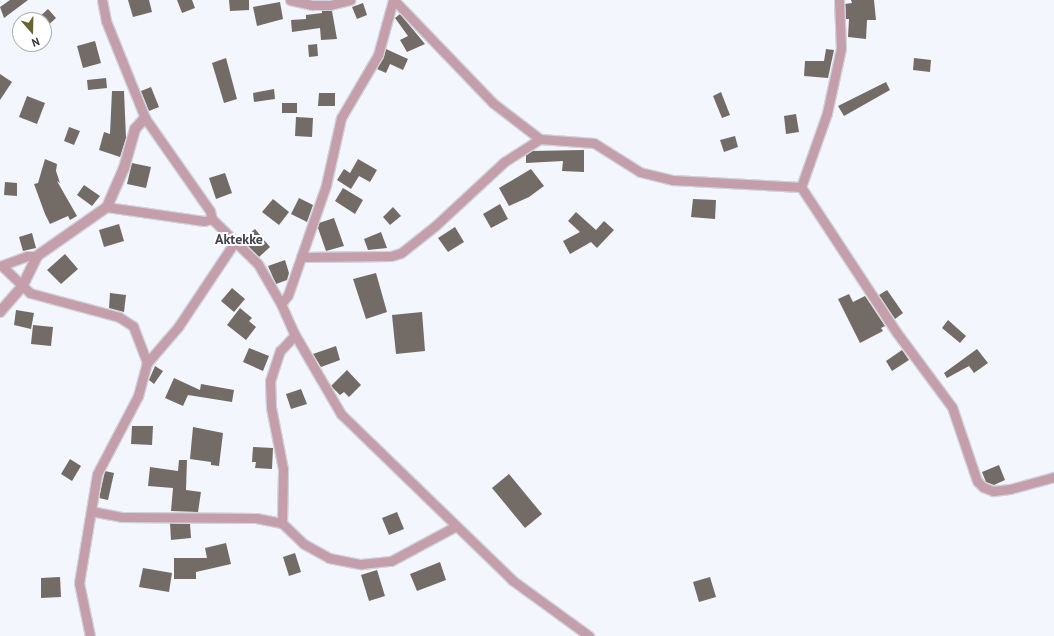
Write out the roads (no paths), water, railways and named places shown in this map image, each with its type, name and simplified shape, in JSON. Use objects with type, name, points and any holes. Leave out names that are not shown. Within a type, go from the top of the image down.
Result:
[{"type":"street","points":[[102,0],[106,21],[146,118],[210,211],[212,219],[234,243],[258,264],[281,304],[295,335],[341,414],[512,580],[589,636]]},
{"type":"street","points":[[290,0],[312,5],[350,0]]},
{"type":"street","points":[[393,0],[493,103],[540,139],[594,143],[640,172],[674,180],[801,187]]},
{"type":"street","points":[[281,304],[288,295],[326,185],[341,118],[378,55],[393,0]]},
{"type":"street","points":[[801,187],[827,113],[841,48],[839,0]]},
{"type":"street","points":[[0,312],[22,287],[37,256],[107,207],[124,168],[135,128],[146,118]]},
{"type":"street","points":[[301,257],[391,256],[401,253],[435,226],[504,162],[540,139]]},
{"type":"street","points":[[801,187],[897,333],[952,407],[977,481],[983,487],[993,491],[1010,489],[1054,477]]},
{"type":"street","points":[[107,207],[204,221],[212,219]]},
{"type":"street","points":[[90,636],[79,583],[97,474],[138,396],[147,363],[178,327],[234,243]]},
{"type":"street","points":[[37,256],[27,256],[1,266],[30,293],[119,317],[133,326],[147,363]]},
{"type":"street","points":[[282,523],[283,469],[271,407],[270,381],[280,351],[295,335]]},
{"type":"street","points":[[91,511],[122,517],[256,518],[282,523],[304,544],[330,558],[361,564],[391,561],[456,526]]},
{"type":"district","name":"Aktekke","points":[[239,239]]}]
